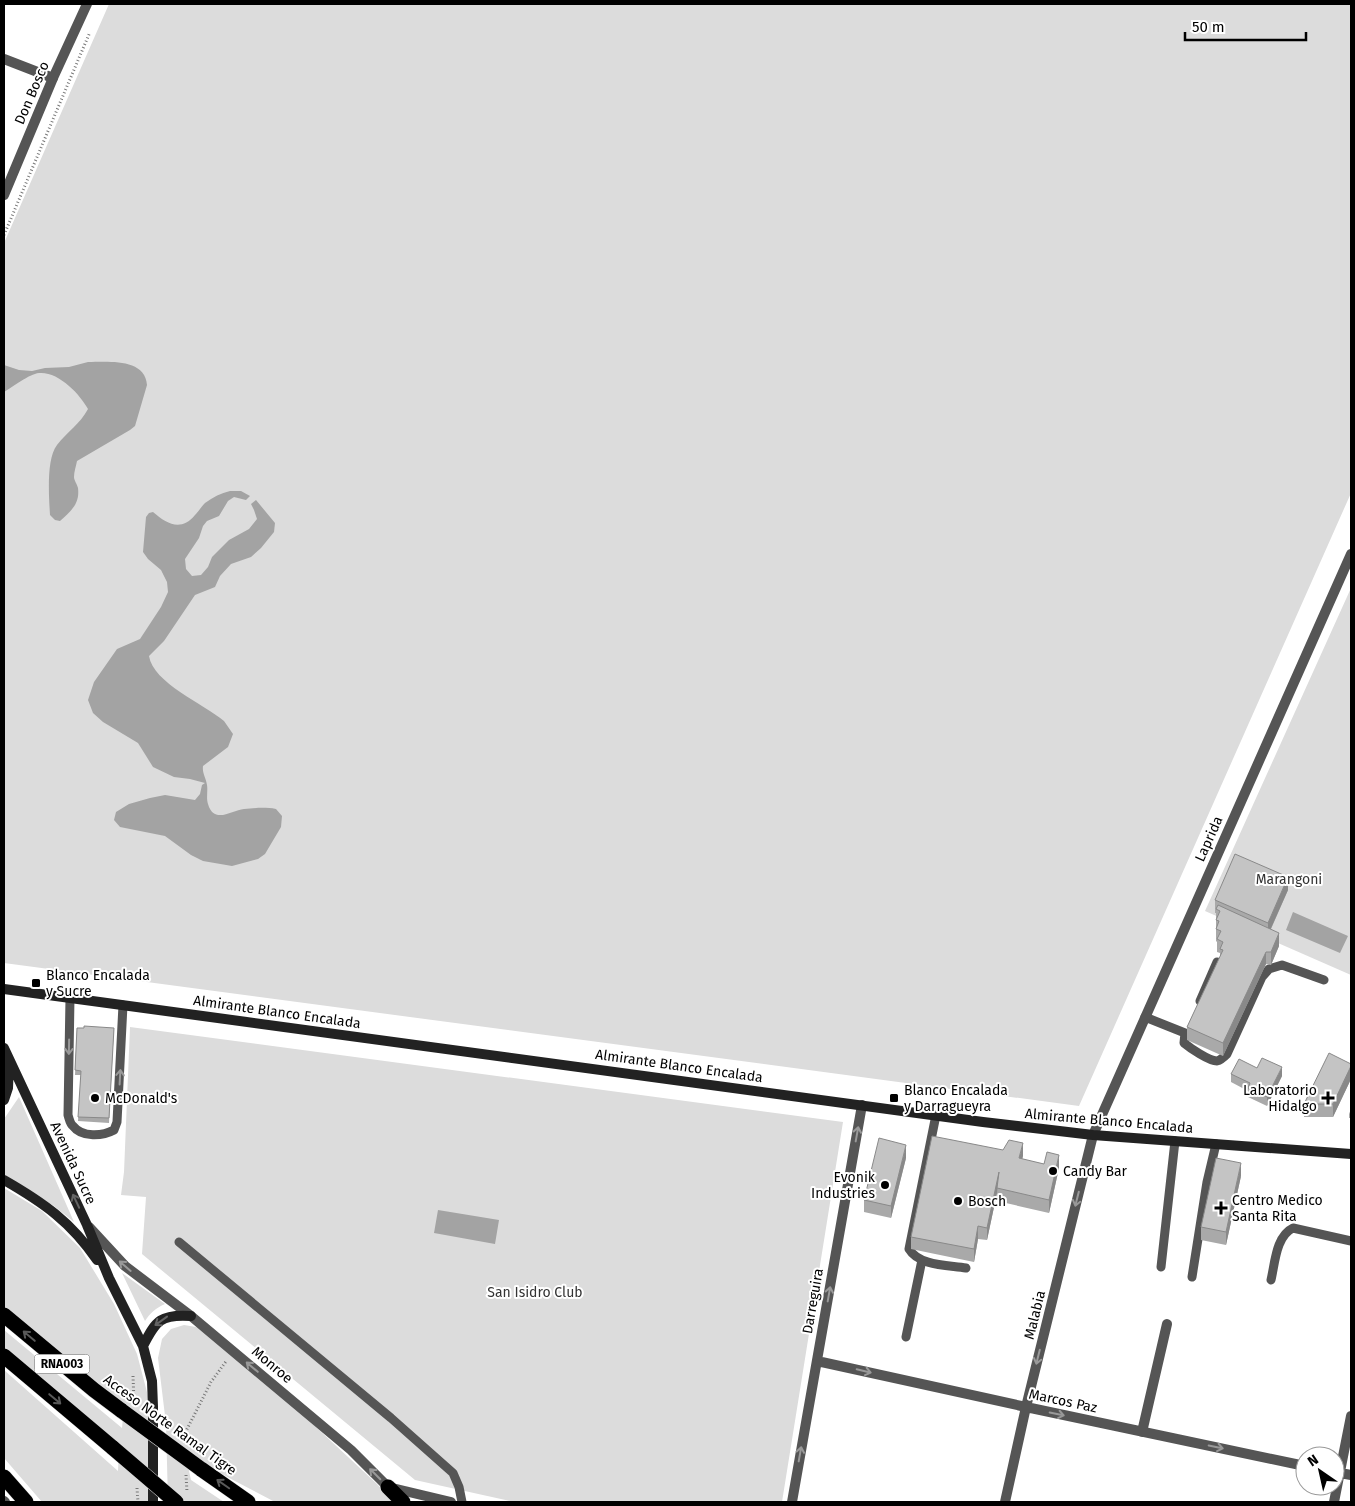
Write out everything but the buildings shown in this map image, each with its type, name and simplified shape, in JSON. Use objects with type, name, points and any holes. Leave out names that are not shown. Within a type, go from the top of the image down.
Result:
[{"type":"highway","name":"Acceso Norte Ramal Tigre","points":[[4,1315],[94,1390],[201,1469],[248,1501]]},
{"type":"highway","name":"RNA003","points":[[4,1356],[113,1448],[181,1499]]},
{"type":"highway","points":[[4,1477],[26,1502]]},
{"type":"highway","points":[[388,1487],[403,1502]]},
{"type":"main road","name":"Almirante Blanco Encalada","points":[[4,989],[1092,1135],[1351,1154]]},
{"type":"main road","name":"Avenida Sucre","points":[[4,1048],[87,1225],[109,1278],[143,1346],[152,1381],[153,1502]]},
{"type":"main road","points":[[4,1100],[8,1088],[9,1062]]},
{"type":"main road","name":"Avenida Sucre","points":[[4,1180],[34,1197],[66,1222],[83,1241],[109,1278]]},
{"type":"main road","points":[[143,1346],[151,1331],[160,1320],[172,1315],[191,1316]]},
{"type":"street","name":"Don Bosco","points":[[4,195],[53,78],[87,4]]},
{"type":"street","points":[[4,59],[53,78]]},
{"type":"street","name":"Laprida","points":[[1092,1135],[1351,554]]},
{"type":"street","name":"Darreguira","points":[[792,1502],[862,1105]]},
{"type":"street","name":"Malabia","points":[[1005,1502],[1092,1135]]},
{"type":"street","name":"Monroe","points":[[87,1225],[125,1266],[234,1351],[351,1450],[388,1487]]},
{"type":"street","points":[[1142,1432],[1167,1324]]},
{"type":"street","name":"Marcos Paz","points":[[817,1361],[1026,1408],[1295,1464]]},
{"type":"street","points":[[1344,1446],[1351,1416]]},
{"type":"street","points":[[388,1487],[451,1502]]},
{"type":"lane","points":[[1197,1006],[1217,962]]},
{"type":"lane","points":[[1189,1024],[1185,1033],[1184,1043],[1214,1061],[1219,1060],[1227,1054],[1262,977],[1269,969],[1282,965],[1324,980]]},
{"type":"lane","points":[[70,998],[68,1115],[72,1126],[82,1133],[105,1135],[114,1130],[118,1122],[123,1005]]},
{"type":"lane","points":[[1145,1017],[1185,1033]]},
{"type":"lane","points":[[936,1115],[909,1249],[912,1255],[922,1260],[966,1268]]},
{"type":"lane","points":[[1161,1267],[1176,1141]]},
{"type":"lane","points":[[1192,1277],[1207,1182],[1216,1144]]},
{"type":"lane","points":[[1271,1280],[1280,1242],[1284,1234],[1293,1228],[1351,1242]]},
{"type":"lane","points":[[179,1242],[391,1418],[453,1473],[459,1487],[462,1502]]},
{"type":"lane","points":[[906,1337],[922,1260]]},
{"type":"path","points":[[4,235],[91,30]]},
{"type":"path","points":[[184,1446],[183,1436],[211,1382],[234,1351]]},
{"type":"path","points":[[181,1499],[186,1472]]},
{"type":"green space","points":[[109,4],[1351,4],[1351,493],[1079,1106],[4,963],[4,243]]},
{"type":"green space","name":"Marangoni","points":[[1351,588],[1351,975],[1205,911]]},
{"type":"green space","name":"San Isidro Club","points":[[130,1027],[843,1122],[782,1502],[515,1502],[415,1480],[142,1254],[146,1197],[121,1195],[124,1172]]},
{"type":"green space","points":[[19,1097],[74,1222],[54,1206],[4,1175],[4,1119]]},
{"type":"green space","points":[[4,1188],[42,1211],[80,1248],[114,1304],[137,1354],[149,1400],[151,1502],[42,1502],[4,1458],[4,1370],[118,1471],[119,1445],[4,1349],[4,1330],[122,1428],[124,1407],[4,1306]]},
{"type":"green space","points":[[122,1273],[165,1304],[154,1311],[145,1321]]},
{"type":"green space","points":[[184,1325],[196,1327],[211,1337],[288,1401],[394,1502],[275,1502],[212,1469],[185,1452],[191,1480],[224,1502],[168,1502],[166,1424],[158,1358],[162,1339],[171,1329]]},
{"type":"shaded area","points":[[88,362],[115,362],[133,366],[145,376],[147,385],[135,426],[77,461],[74,477],[78,488],[78,498],[71,510],[60,521],[55,520],[50,515],[49,478],[51,459],[57,445],[88,409],[74,390],[61,380],[46,373],[31,376],[4,392],[4,365],[19,370],[32,371],[45,368],[69,367]]},
{"type":"shaded area","points":[[230,491],[241,491],[250,496],[246,500],[234,497],[228,501],[219,516],[207,521],[203,526],[199,538],[185,559],[186,569],[192,576],[201,575],[208,567],[212,557],[229,540],[249,529],[257,519],[251,504],[256,500],[275,523],[274,532],[251,557],[231,564],[220,576],[215,587],[195,595],[164,641],[149,656],[153,666],[169,684],[224,721],[233,734],[228,747],[203,766],[207,785],[207,802],[214,814],[224,815],[244,809],[268,808],[276,809],[282,816],[281,827],[265,854],[258,859],[232,866],[203,861],[191,855],[165,836],[120,827],[114,820],[116,812],[129,804],[165,795],[195,800],[200,794],[202,785],[205,783],[174,777],[153,767],[138,743],[103,722],[93,713],[88,700],[94,682],[117,649],[140,639],[161,607],[168,592],[167,582],[161,570],[143,552],[146,517],[149,513],[153,512],[169,523],[179,525],[190,520],[208,501]]},
{"type":"shaded area","points":[[1293,912],[1348,936],[1340,953],[1286,930]]},
{"type":"shaded area","points":[[438,1210],[499,1220],[495,1244],[434,1233]]},
{"type":"place","name":"Blanco Encalada y Sucre","points":[[36,983]]},
{"type":"place","name":"McDonald's","points":[[95,1098]]},
{"type":"place","name":"Blanco Encalada y Darragueyra","points":[[894,1098]]},
{"type":"place","name":"Laboratorio Hidalgo","points":[[1328,1098]]},
{"type":"place","name":"Candy Bar","points":[[1053,1171]]},
{"type":"place","name":"Evonik Industries","points":[[885,1185]]},
{"type":"place","name":"Bosch","points":[[958,1201]]},
{"type":"place","name":"Centro Medico Santa Rita","points":[[1221,1208]]}]
